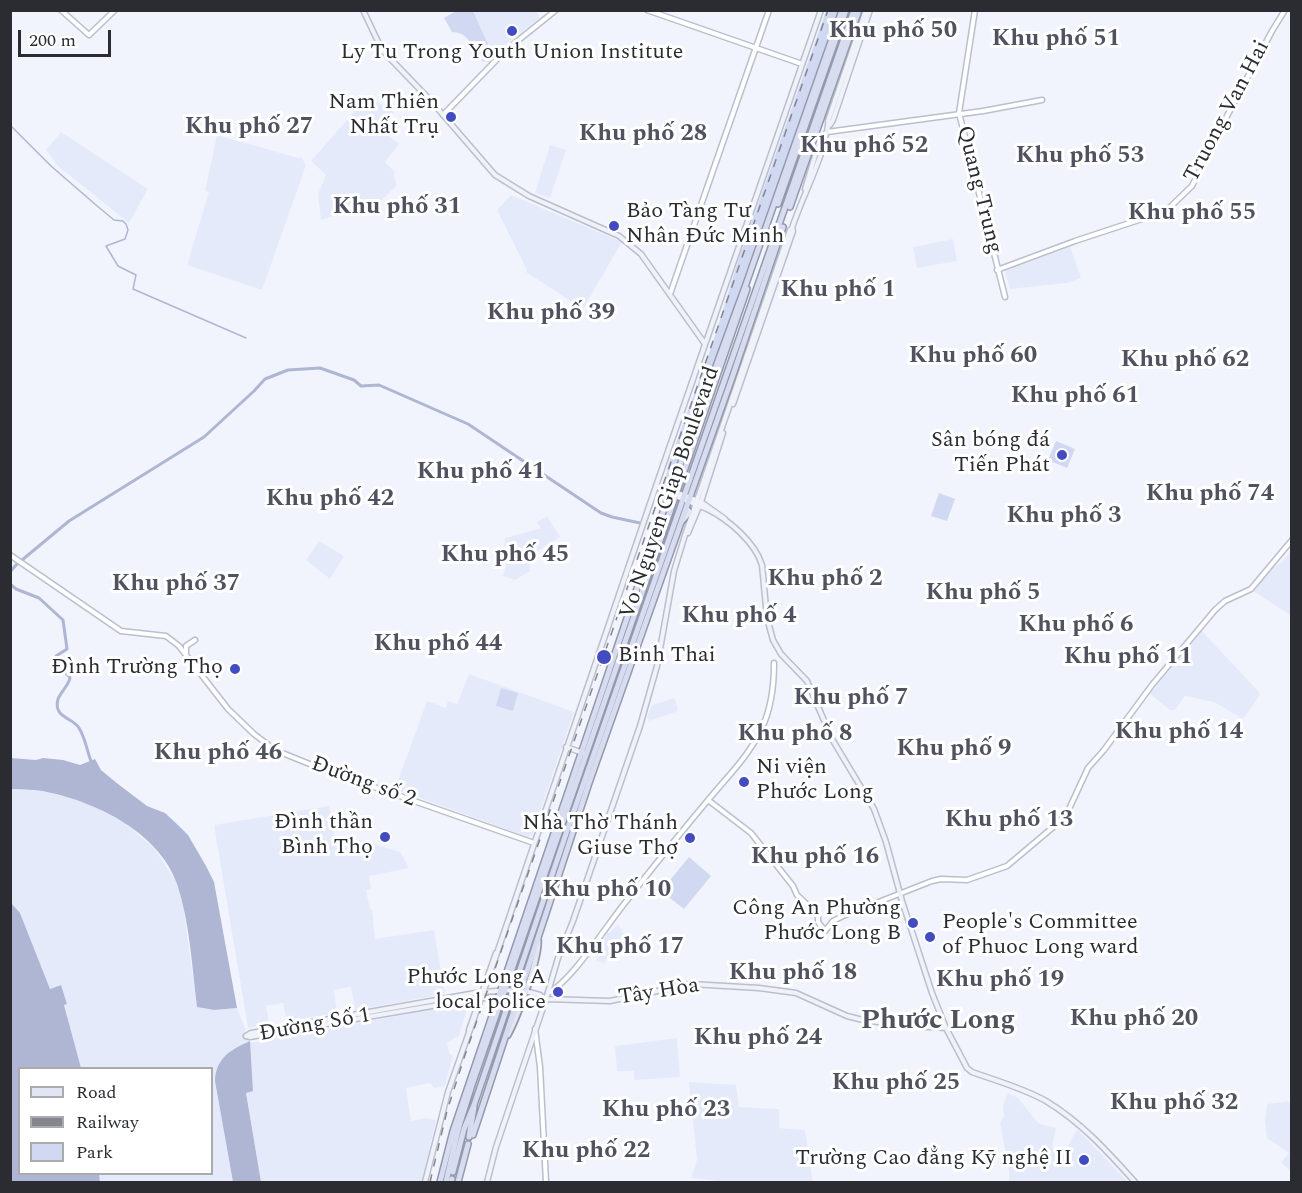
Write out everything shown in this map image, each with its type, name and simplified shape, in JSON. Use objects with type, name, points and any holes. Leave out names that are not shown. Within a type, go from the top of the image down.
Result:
[{"type":"highway","name":"Vo Nguyen Giap Boulevard","points":[[477,1107],[530,962],[600,750],[681,522],[695,468],[854,10]]},
{"type":"highway","name":"Vo Nguyen Giap Boulevard","points":[[520,991],[517,983],[569,825],[680,512],[697,477],[859,10]]},
{"type":"highway","name":"Vo Nguyen Giap Boulevard","points":[[440,1182],[453,1131],[504,990],[784,172],[842,15]]},
{"type":"highway","name":"Vo Nguyen Giap Boulevard","points":[[673,493],[786,182],[842,15]]},
{"type":"highway","points":[[784,172],[786,182]]},
{"type":"highway","points":[[774,205],[779,200]]},
{"type":"highway","points":[[695,468],[697,477]]},
{"type":"highway","points":[[522,970],[530,962]]},
{"type":"highway","name":"Vo Nguyen Giap Boulevard","points":[[446,1182],[459,1126],[501,997]]},
{"type":"highway","name":"Vo Nguyen Giap Boulevard","points":[[453,1172],[464,1128],[477,1107],[517,999]]},
{"type":"highway","points":[[471,1134],[477,1107]]},
{"type":"highway","points":[[458,1182],[468,1144]]},
{"type":"main road","points":[[363,10],[382,50],[495,175],[515,190],[619,236],[641,254],[705,344]]},
{"type":"main road","points":[[425,1182],[444,1102],[469,1031],[468,1026],[534,843],[821,10]]},
{"type":"main road","points":[[487,1182],[496,1144],[558,958],[573,921],[640,726],[658,659],[674,571],[685,535],[690,531],[790,230],[822,151],[829,125],[833,120],[868,10]]},
{"type":"main road","points":[[699,503],[709,478],[729,410]]},
{"type":"main road","points":[[656,486],[715,510],[748,540],[761,560],[767,618],[773,640],[781,654],[807,681],[832,739],[874,809],[932,993],[946,1028],[970,1070],[1045,1101],[1084,1129],[1135,1182]]},
{"type":"main road","points":[[566,747],[584,753]]},
{"type":"main road","name":"Vo Nguyen Giap Boulevard","points":[[517,999],[538,948],[538,938]]},
{"type":"main road","name":"Tây Hòa","points":[[501,997],[537,1002],[546,999],[610,1000],[691,984],[759,988],[796,993],[847,1016],[859,1019],[896,1025],[946,1028]]},
{"type":"main road","name":"Đường Số 1","points":[[501,997],[480,997],[246,1036],[251,1033],[482,991],[520,991]]},
{"type":"main road","name":"Tây Hòa","points":[[520,991],[540,995],[546,999]]},
{"type":"main road","points":[[466,1151],[470,1146],[471,1134]]},
{"type":"street","points":[[61,10],[90,35],[115,10]]},
{"type":"street","points":[[443,115],[505,51],[556,10]]},
{"type":"street","points":[[647,10],[802,64]]},
{"type":"street","points":[[670,294],[769,10]]},
{"type":"street","name":"Quang Trung","points":[[975,10],[959,113],[1005,297]]},
{"type":"street","name":"Truong Van Hai","points":[[997,270],[1086,237],[1166,211],[1192,186],[1285,10]]},
{"type":"street","points":[[827,132],[983,111],[1042,100]]},
{"type":"street","points":[[708,800],[751,833],[794,886],[797,895],[818,915],[818,922],[825,931],[833,921],[900,893],[941,879],[967,880],[1007,866],[1058,823],[1069,809],[1088,768],[1152,685],[1215,610],[1228,599],[1251,589],[1292,540]]},
{"type":"street","name":"Đường số 2","points":[[10,555],[122,631],[166,636],[180,646],[228,709],[275,750],[317,767],[534,843]]},
{"type":"street","points":[[186,654],[186,646],[195,640]]},
{"type":"street","points":[[548,993],[582,959],[708,800],[743,760],[762,728],[774,685],[774,663]]},
{"type":"street","points":[[535,1028],[540,1067],[546,1182]]},
{"type":"shaded area","points":[[473,11],[536,11],[540,18],[494,56]]},
{"type":"shaded area","points":[[368,96],[394,112],[381,130],[399,144],[385,162],[395,172],[397,185],[372,210],[357,198],[339,214],[321,220],[318,194],[326,175],[311,161]]},
{"type":"shaded area","points":[[61,132],[148,189],[129,223],[58,166],[46,150]]},
{"type":"shaded area","points":[[217,135],[301,157],[306,165],[262,290],[187,265],[209,192],[205,191]]},
{"type":"shaded area","points":[[550,145],[566,150],[550,198],[535,193]]},
{"type":"shaded area","points":[[511,195],[622,242],[583,309],[526,272],[497,210]]},
{"type":"shaded area","points":[[953,239],[957,261],[917,268],[913,247]]},
{"type":"shaded area","points":[[1070,247],[1081,278],[1067,283],[1010,289],[1005,271]]},
{"type":"shaded area","points":[[547,516],[560,537],[529,556],[530,571],[515,580],[503,576],[506,565],[503,564],[505,538],[541,528],[537,522]]},
{"type":"shaded area","points":[[319,541],[344,556],[330,579],[306,560]]},
{"type":"shaded area","points":[[1291,550],[1291,623],[1290,615],[1253,591],[1268,571],[1282,562]]},
{"type":"shaded area","points":[[1202,631],[1259,692],[1260,695],[1243,719],[1214,702],[1185,696],[1175,710],[1170,710],[1150,694]]},
{"type":"shaded area","points":[[469,674],[574,712],[532,835],[528,837],[395,789],[427,701],[446,708],[448,701],[457,704]]},
{"type":"shaded area","points":[[675,698],[678,711],[649,721],[647,717],[652,705]]},
{"type":"shaded area","points":[[11,758],[63,760],[80,765],[95,759],[101,770],[118,784],[147,806],[165,813],[188,835],[214,882],[237,1008],[214,1010],[197,1007],[185,914],[177,884],[169,866],[156,850],[124,823],[86,803],[43,791],[11,789]]},
{"type":"shaded area","points":[[11,789],[45,791],[93,806],[123,822],[154,848],[176,882],[183,905],[197,1007],[214,1010],[237,1008],[250,1041],[220,1060],[215,1081],[233,1182],[100,1182],[99,1175],[213,1175],[213,1067],[81,1067],[61,985],[50,989],[20,913],[11,903]]},
{"type":"shaded area","points":[[329,806],[336,844],[360,840],[400,852],[409,868],[369,876],[371,889],[366,890],[370,909],[372,909],[375,939],[434,930],[445,994],[355,1010],[351,987],[334,990],[337,1013],[287,1021],[283,1003],[266,1006],[269,1024],[248,1028],[214,825]]},
{"type":"shaded area","points":[[11,903],[20,913],[50,989],[61,985],[81,1067],[18,1067],[18,1175],[99,1175],[100,1182],[11,1182]]},
{"type":"shaded area","points":[[618,924],[635,953],[608,955],[605,963],[596,961],[606,937],[602,934],[605,930],[609,933]]},
{"type":"shaded area","points":[[466,1003],[467,1010],[459,1036],[447,1042],[449,1053],[453,1056],[445,1086],[434,1088],[430,1083],[406,1088],[411,1121],[425,1118],[436,1120],[422,1182],[261,1182],[246,1093],[253,1091],[250,1043]]},
{"type":"shaded area","points":[[677,1038],[680,1077],[634,1080],[634,1071],[617,1071],[615,1046]]},
{"type":"shaded area","points":[[250,1041],[253,1091],[246,1093],[261,1182],[233,1182],[215,1081],[218,1066],[225,1056]]},
{"type":"shaded area","points":[[689,1082],[736,1085],[739,1107],[779,1109],[779,1128],[805,1130],[813,1182],[730,1182],[691,1178],[697,1160]]},
{"type":"shaded area","points":[[1008,1093],[1018,1098],[1038,1123],[1056,1128],[1052,1147],[1064,1154],[1077,1129],[1128,1182],[1009,1182],[1000,1122],[1004,1117],[1003,1105]]},
{"type":"shaded area","points":[[1292,1101],[1291,1172],[1281,1162],[1289,1153],[1267,1138],[1265,1121],[1267,1104]]},
{"type":"green space","points":[[456,11],[473,11],[494,57],[490,62],[482,61],[467,38],[452,32],[444,18]]},
{"type":"green space","points":[[826,11],[838,11],[671,485],[665,483],[668,465],[713,342],[738,261]]},
{"type":"green space","name":"Sân bóng đá Tiến Phát","points":[[1056,441],[1075,449],[1067,468],[1048,460]]},
{"type":"green space","points":[[939,493],[955,499],[947,521],[931,516]]},
{"type":"green space","points":[[501,688],[518,693],[513,711],[496,706]]},
{"type":"green space","points":[[689,857],[711,876],[684,909],[661,891]]},
{"type":"waterway","points":[[10,125],[51,166],[96,205],[114,220],[123,221],[126,224],[128,230],[125,239],[106,246],[118,266],[136,275],[133,289],[246,338]]},
{"type":"waterway","points":[[10,572],[69,521],[204,437],[265,379],[288,370],[320,368],[354,380],[361,386],[379,385],[468,424],[601,513],[640,523]]},
{"type":"waterway","points":[[10,584],[16,589],[39,598],[63,620],[67,649],[56,656],[56,664],[70,678],[57,705],[61,714],[79,728],[91,761]]},
{"type":"railway","points":[[430,1182],[447,1111],[465,1055],[828,10]]},
{"type":"place","name":"Ly Tu Trong Youth Union Institute","points":[[512,31]]},
{"type":"place","name":"Nam Thiên Nhất Trụ","points":[[451,117]]},
{"type":"place","name":"Bảo Tàng Tư Nhân Đức Minh","points":[[614,226]]},
{"type":"place","name":"Sân bóng đá Tiến Phát","points":[[1062,455]]},
{"type":"place","name":"Binh Thai","points":[[604,657]]},
{"type":"place","name":"Đình Trường Thọ","points":[[235,669]]},
{"type":"place","name":"Ni viện Phước Long","points":[[744,782]]},
{"type":"place","name":"Đình thần Bình Thọ","points":[[385,837]]},
{"type":"place","name":"Nhà Thờ Thánh Giuse Thợ","points":[[690,838]]},
{"type":"place","name":"Công An Phường Phước Long B","points":[[913,923]]},
{"type":"place","name":"People's Committee of Phuoc Long ward","points":[[930,937]]},
{"type":"place","name":"Phước Long A local police","points":[[558,992]]},
{"type":"place","name":"Trường Cao đẳng Kỹ nghệ II","points":[[1084,1160]]},
{"type":"district","name":"Khu phố 50","points":[[893,32]]},
{"type":"district","name":"Khu phố 51","points":[[1056,40]]},
{"type":"district","name":"Khu phố 27","points":[[249,128]]},
{"type":"district","name":"Khu phố 28","points":[[643,135]]},
{"type":"district","name":"Khu phố 52","points":[[864,147]]},
{"type":"district","name":"Khu phố 53","points":[[1080,157]]},
{"type":"district","name":"Khu phố 31","points":[[397,208]]},
{"type":"district","name":"Khu phố 55","points":[[1192,214]]},
{"type":"district","name":"Khu phố 1","points":[[838,291]]},
{"type":"district","name":"Khu phố 39","points":[[551,314]]},
{"type":"district","name":"Khu phố 60","points":[[973,357]]},
{"type":"district","name":"Khu phố 62","points":[[1185,361]]},
{"type":"district","name":"Khu phố 61","points":[[1075,397]]},
{"type":"district","name":"Khu phố 41","points":[[481,473]]},
{"type":"district","name":"Khu phố 74","points":[[1210,495]]},
{"type":"district","name":"Khu phố 42","points":[[330,500]]},
{"type":"district","name":"Khu phố 3","points":[[1064,517]]},
{"type":"district","name":"Khu phố 45","points":[[505,556]]},
{"type":"district","name":"Khu phố 2","points":[[825,580]]},
{"type":"district","name":"Khu phố 37","points":[[176,585]]},
{"type":"district","name":"Khu phố 5","points":[[983,594]]},
{"type":"district","name":"Khu phố 4","points":[[739,617]]},
{"type":"district","name":"Khu phố 6","points":[[1076,626]]},
{"type":"district","name":"Khu phố 44","points":[[438,645]]},
{"type":"district","name":"Khu phố 11","points":[[1128,658]]},
{"type":"district","name":"Khu phố 7","points":[[851,699]]},
{"type":"district","name":"Khu phố 14","points":[[1179,733]]},
{"type":"district","name":"Khu phố 8","points":[[795,735]]},
{"type":"district","name":"Khu phố 9","points":[[954,750]]},
{"type":"district","name":"Khu phố 46","points":[[218,754]]},
{"type":"district","name":"Khu phố 13","points":[[1009,821]]},
{"type":"district","name":"Khu phố 16","points":[[815,858]]},
{"type":"district","name":"Khu phố 10","points":[[607,891]]},
{"type":"district","name":"Khu phố 17","points":[[620,948]]},
{"type":"district","name":"Khu phố 18","points":[[793,974]]},
{"type":"district","name":"Khu phố 19","points":[[1000,981]]},
{"type":"district","name":"Khu phố 20","points":[[1134,1020]]},
{"type":"district","name":"Phước Long","points":[[938,1023]]},
{"type":"district","name":"Khu phố 24","points":[[758,1039]]},
{"type":"district","name":"Khu phố 25","points":[[896,1084]]},
{"type":"district","name":"Khu phố 32","points":[[1174,1104]]},
{"type":"district","name":"Khu phố 23","points":[[666,1111]]},
{"type":"district","name":"Khu phố 22","points":[[586,1152]]}]
